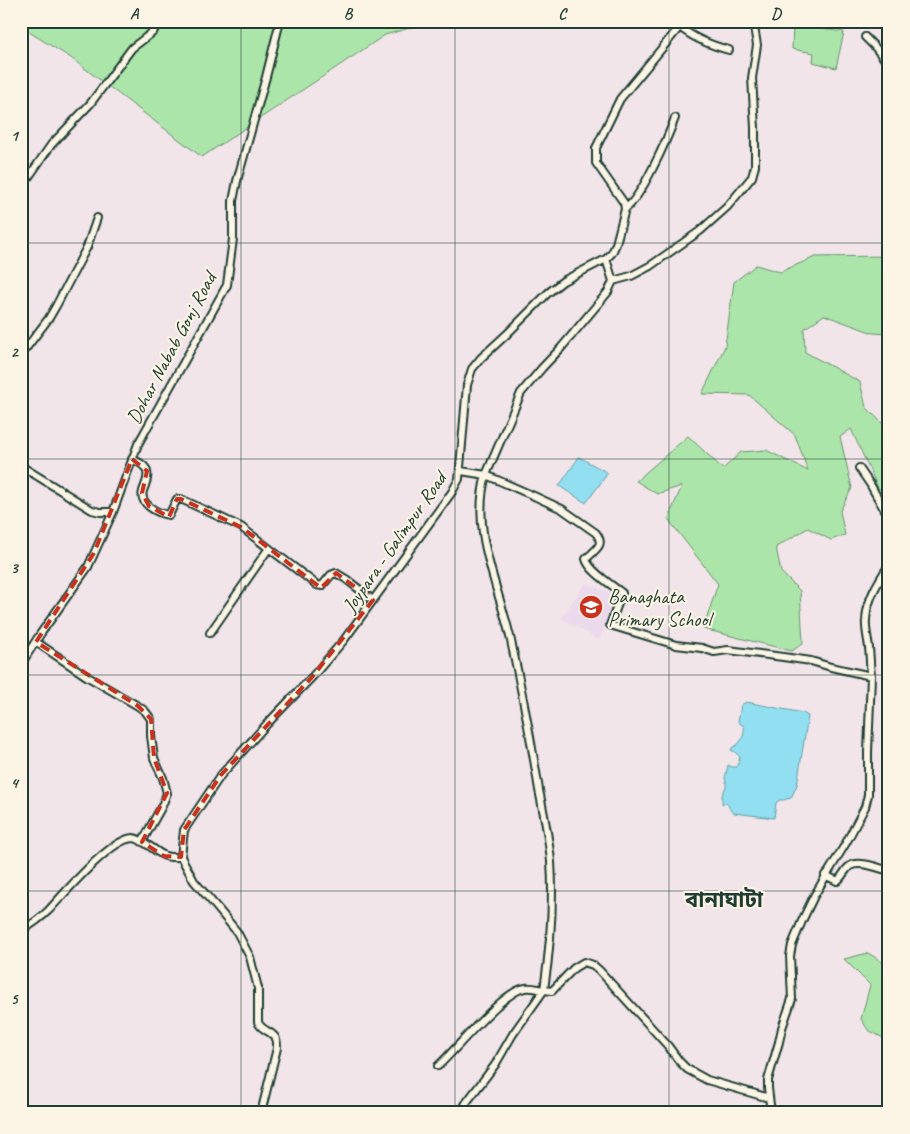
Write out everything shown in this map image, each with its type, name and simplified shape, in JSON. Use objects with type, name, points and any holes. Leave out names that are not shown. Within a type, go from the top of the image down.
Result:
[{"type":"street","points":[[21,188],[51,145],[90,104],[132,48],[152,32],[159,21]]},
{"type":"street","name":"Dohar Nabab Gonj Road","points":[[21,664],[88,567],[113,512],[138,444],[227,285],[237,181],[280,21]]},
{"type":"street","points":[[625,209],[621,199],[596,163],[596,148],[620,99],[686,21]]},
{"type":"street","points":[[613,281],[631,276],[650,266],[700,231],[726,207],[752,177],[755,166],[756,128],[752,78],[757,45],[753,21]]},
{"type":"street","points":[[680,26],[694,38],[729,50]]},
{"type":"street","points":[[865,37],[876,46],[889,65]]},
{"type":"street","points":[[461,1113],[544,990],[550,949],[551,861],[526,710],[508,624],[486,554],[481,524],[483,485],[521,393],[608,292],[613,281],[606,259],[612,253],[616,244],[625,209],[632,203],[645,182],[675,118]]},
{"type":"street","points":[[21,356],[56,306],[87,247],[97,218]]},
{"type":"street","name":"Joypara - Galimpur Road","points":[[182,857],[184,830],[221,775],[344,640],[452,492],[461,471],[467,385],[472,369],[548,293],[563,281],[606,259]]},
{"type":"street","points":[[132,460],[144,466],[148,471],[148,479],[142,493],[143,500],[149,506],[168,515],[177,499],[182,499],[241,527],[317,585],[322,586],[331,575],[336,573],[374,600]]},
{"type":"street","points":[[21,466],[92,510],[113,512]]},
{"type":"street","points":[[859,468],[889,518]]},
{"type":"street","points":[[461,471],[486,475],[562,510],[596,533],[600,538],[600,542],[598,548],[586,559],[587,563],[622,593],[610,625],[676,645],[702,648],[714,652],[728,650],[811,661],[871,676]]},
{"type":"street","points":[[210,632],[269,548]]},
{"type":"street","points":[[771,1113],[768,1080],[792,999],[790,956],[792,945],[825,875],[846,843],[865,807],[868,795],[871,676],[866,619],[876,584],[889,565]]},
{"type":"street","points":[[36,642],[138,706],[151,719],[154,758],[167,793],[142,842]]},
{"type":"street","points":[[21,931],[47,912],[89,866],[126,840],[136,838],[164,856],[182,857],[194,881],[236,932],[250,957],[258,988],[258,1022],[276,1040],[277,1048],[261,1113]]},
{"type":"street","points":[[825,875],[837,881],[843,872],[856,864],[889,871]]},
{"type":"street","points":[[438,1066],[505,998],[526,987],[552,991],[574,968],[584,962],[593,965],[687,1069],[707,1080],[769,1098]]},
{"type":"highlighted area","points":[[132,459],[147,471],[142,493],[149,506],[169,517],[177,499],[181,499],[241,527],[321,588],[336,573],[373,600],[313,676],[221,775],[184,830],[181,857],[164,856],[142,842],[167,793],[154,758],[151,719],[138,706],[36,642],[94,553]]},
{"type":"shaded area","name":"Banaghata Primary School","points":[[586,583],[618,596],[599,640],[561,618]]},
{"type":"green space","points":[[21,21],[435,21],[385,35],[202,157],[71,58],[21,27]]},
{"type":"green space","points":[[793,25],[844,32],[836,68],[813,62],[814,53],[792,49]]},
{"type":"green space","points":[[889,256],[889,334],[873,333],[824,315],[804,329],[805,352],[860,382],[866,407],[889,430],[889,494],[878,488],[851,429],[840,437],[852,488],[840,511],[845,535],[831,540],[808,528],[776,547],[781,572],[800,591],[803,643],[792,651],[703,629],[718,584],[668,519],[682,486],[657,494],[636,481],[688,436],[723,469],[741,452],[766,450],[808,471],[795,435],[749,395],[702,394],[725,346],[734,282],[756,265],[780,272],[815,257]]},
{"type":"green space","points":[[868,953],[889,966],[889,1041],[868,1030],[861,1019],[870,985],[844,959]]},
{"type":"water","points":[[579,457],[608,473],[586,503],[559,486]]},
{"type":"water","points":[[746,702],[803,713],[808,716],[797,785],[791,798],[779,800],[776,803],[774,818],[734,813],[726,803],[722,804],[728,765],[737,767],[740,757],[731,750],[740,742],[744,733],[744,726],[738,722],[741,705]]},
{"type":"place","name":"Banaghata Primary School","points":[[591,607]]},
{"type":"district","name":"বানাঘাটা","points":[[724,899]]}]
